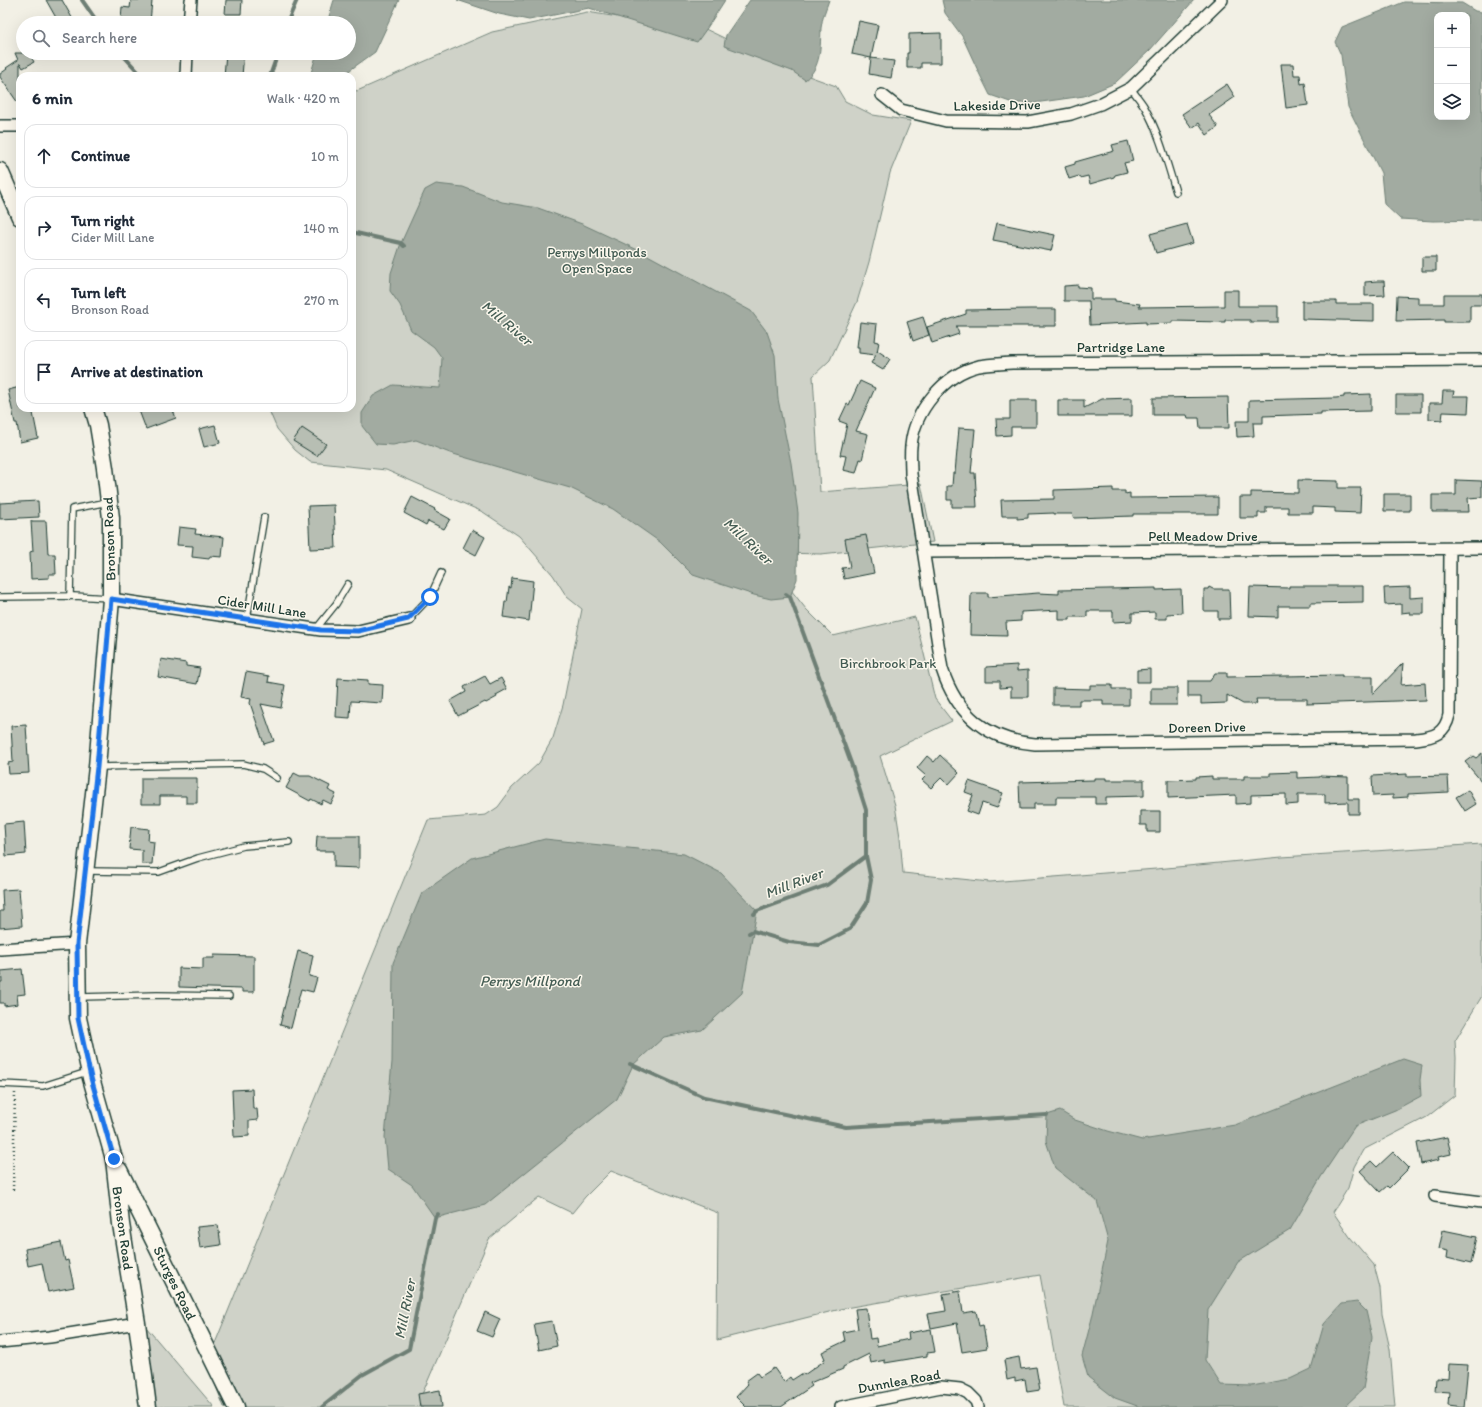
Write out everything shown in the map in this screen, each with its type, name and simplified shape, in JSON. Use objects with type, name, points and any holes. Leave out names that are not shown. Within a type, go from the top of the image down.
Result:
[{"type":"main road","points":[[0,171],[16,208]]},
{"type":"main road","name":"Bronson Road","points":[[94,412],[100,439],[111,518],[111,599],[97,767],[77,944],[78,1018],[90,1071],[114,1159],[121,1224],[137,1323],[148,1407]]},
{"type":"main road","name":"Sturges Road","points":[[114,1159],[236,1407]]},
{"type":"street","points":[[190,16],[191,0]]},
{"type":"street","name":"Lakeside Drive","points":[[882,95],[901,110],[946,120],[1028,122],[1071,114],[1100,104],[1131,88],[1222,0]]},
{"type":"street","points":[[186,72],[187,60]]},
{"type":"street","points":[[0,126],[16,126]]},
{"type":"street","name":"Partridge Lane","points":[[924,552],[911,474],[911,447],[913,434],[923,409],[931,399],[953,378],[968,369],[988,365],[1012,363],[1482,360]]},
{"type":"street","name":"Pell Meadow Drive","points":[[924,552],[1482,548]]},
{"type":"street","name":"Doreen Drive","points":[[924,552],[942,669],[946,683],[955,698],[973,720],[994,734],[1014,742],[1035,744],[1416,739],[1434,736],[1444,728],[1449,715],[1450,549]]},
{"type":"street","name":"Cider Mill Lane","points":[[111,599],[316,629],[358,631],[408,619]]},
{"type":"street","points":[[0,949],[77,944]]},
{"type":"street","points":[[1435,1196],[1482,1202]]},
{"type":"street","points":[[0,1342],[50,1337],[137,1323]]},
{"type":"street","name":"Dunnlea Road","points":[[841,1407],[941,1386],[960,1389],[968,1393],[976,1401],[978,1407]]},
{"type":"lane","points":[[1131,88],[1144,106],[1156,133],[1168,164],[1176,192]]},
{"type":"lane","points":[[70,596],[72,509],[109,501]]},
{"type":"lane","points":[[247,619],[264,517]]},
{"type":"lane","points":[[408,619],[430,597],[441,573]]},
{"type":"lane","points":[[316,629],[336,604],[348,584]]},
{"type":"lane","points":[[0,597],[70,596],[111,599]]},
{"type":"lane","points":[[97,767],[243,764],[263,769],[276,778]]},
{"type":"lane","points":[[85,871],[159,872],[198,858],[244,846],[289,842]]},
{"type":"lane","points":[[77,997],[228,996]]},
{"type":"lane","points":[[0,1084],[43,1086],[90,1071]]},
{"type":"path","points":[[13,1190],[16,1085]]},
{"type":"green space","name":"Perrys Millponds Open Space","points":[[587,12],[618,17],[695,24],[784,67],[836,86],[845,101],[873,115],[911,121],[890,173],[869,262],[857,302],[830,360],[813,376],[820,492],[921,484],[933,542],[821,554],[782,553],[776,571],[806,609],[833,636],[915,617],[935,699],[952,721],[880,756],[895,805],[900,837],[903,873],[990,882],[1156,869],[1282,857],[1482,844],[1482,996],[1455,1041],[1455,1095],[1427,1117],[1363,1150],[1354,1167],[1348,1188],[1333,1212],[1350,1237],[1374,1265],[1380,1288],[1382,1314],[1390,1349],[1395,1407],[1064,1407],[1040,1275],[845,1308],[717,1340],[718,1213],[611,1171],[585,1197],[572,1213],[539,1197],[489,1239],[420,1399],[423,1407],[224,1407],[207,1363],[428,820],[486,815],[498,807],[512,788],[539,763],[553,738],[563,705],[582,609],[567,597],[553,575],[519,536],[483,512],[386,470],[310,462],[295,450],[277,429],[270,412],[356,412],[356,91],[492,32]]},
{"type":"green space","points":[[146,1327],[214,1407],[151,1407]]},
{"type":"water","points":[[334,0],[399,0],[375,52],[347,72],[311,72],[315,60],[356,60],[356,16],[329,16]]},
{"type":"water","points":[[457,0],[725,0],[697,42],[589,8],[529,20],[499,14]]},
{"type":"water","points":[[750,0],[829,0],[822,24],[817,63],[811,75],[805,80],[792,71],[724,46],[726,35]]},
{"type":"water","points":[[942,0],[1194,0],[1150,50],[1115,83],[1084,96],[1034,103],[1013,103],[990,95],[962,36],[945,13]]},
{"type":"water","points":[[1404,2],[1462,3],[1475,11],[1482,12],[1482,220],[1433,221],[1400,219],[1384,204],[1381,173],[1348,107],[1341,55],[1335,42],[1342,27]]},
{"type":"water","points":[[436,184],[463,187],[502,202],[538,208],[582,224],[642,252],[751,311],[767,332],[775,355],[778,399],[791,463],[798,513],[797,579],[790,597],[771,599],[693,575],[660,542],[613,509],[570,488],[450,453],[416,440],[393,445],[376,444],[362,426],[362,413],[373,396],[393,385],[440,388],[442,358],[434,347],[411,330],[400,305],[390,291],[391,273],[401,243],[425,190]]},
{"type":"water","name":"Perrys Millpond","points":[[545,839],[684,854],[721,873],[757,911],[742,993],[702,1030],[664,1037],[633,1065],[617,1099],[485,1205],[435,1218],[412,1185],[388,1169],[385,1137],[392,1062],[393,963],[422,893],[472,858]]},
{"type":"water","points":[[1403,1059],[1422,1065],[1420,1080],[1421,1096],[1395,1110],[1355,1126],[1321,1177],[1290,1230],[1238,1262],[1208,1310],[1205,1360],[1221,1385],[1252,1386],[1290,1379],[1311,1369],[1324,1324],[1342,1304],[1357,1302],[1366,1311],[1372,1337],[1363,1389],[1344,1407],[1140,1407],[1115,1398],[1088,1377],[1082,1356],[1092,1318],[1108,1241],[1097,1201],[1055,1168],[1046,1141],[1047,1115],[1060,1111],[1075,1120],[1142,1140],[1235,1125]]},
{"type":"building","points":[[46,0],[62,0],[71,16],[55,16]]},
{"type":"building","points":[[131,0],[152,0],[151,16],[121,16],[122,7],[130,8]]},
{"type":"building","points":[[226,0],[242,0],[241,14],[225,14]]},
{"type":"building","points":[[859,21],[878,25],[871,58],[852,54]]},
{"type":"building","points":[[941,33],[941,63],[921,63],[921,68],[907,68],[909,34]]},
{"type":"building","points":[[871,58],[894,61],[891,78],[869,74]]},
{"type":"building","points":[[18,60],[33,60],[34,62],[23,68],[20,63],[20,72],[16,72],[16,100],[0,77],[0,74],[7,69],[6,68]]},
{"type":"building","points":[[225,60],[243,60],[242,72],[224,72]]},
{"type":"building","points":[[1281,64],[1293,64],[1294,75],[1300,75],[1301,84],[1305,83],[1308,105],[1286,108]]},
{"type":"building","points":[[1227,84],[1235,97],[1209,115],[1218,127],[1207,135],[1199,123],[1192,128],[1182,114]]},
{"type":"building","points":[[1128,141],[1133,161],[1124,163],[1127,172],[1090,184],[1088,176],[1080,178],[1079,176],[1069,179],[1065,167],[1075,164],[1075,162],[1114,151],[1112,145]]},
{"type":"building","points":[[997,223],[1055,235],[1051,251],[993,240]]},
{"type":"building","points":[[1187,224],[1193,243],[1156,253],[1150,234]]},
{"type":"building","points":[[1422,257],[1436,257],[1436,271],[1422,271]]},
{"type":"building","points":[[1384,281],[1385,295],[1365,296],[1365,282]]},
{"type":"building","points":[[1078,285],[1078,287],[1091,288],[1091,299],[1115,299],[1115,301],[1140,304],[1139,307],[1224,306],[1224,290],[1238,290],[1238,306],[1278,306],[1278,322],[1225,320],[1225,322],[1172,321],[1172,323],[1146,324],[1146,322],[1090,325],[1089,301],[1064,301],[1064,286]]},
{"type":"building","points":[[1444,294],[1482,294],[1482,305],[1470,305],[1470,322],[1444,322],[1444,320],[1396,321],[1397,296],[1418,297],[1418,304],[1444,304]]},
{"type":"building","points":[[1302,301],[1336,301],[1336,304],[1374,304],[1374,321],[1302,319]]},
{"type":"building","points":[[1056,309],[1056,326],[956,326],[959,334],[932,343],[927,327],[966,314],[966,310]]},
{"type":"building","points":[[923,317],[929,335],[913,341],[907,322]]},
{"type":"building","points":[[860,322],[877,324],[875,341],[879,342],[877,352],[878,351],[890,359],[883,370],[871,363],[876,355],[859,353],[859,347],[857,347]]},
{"type":"building","points":[[860,381],[875,388],[856,431],[868,434],[862,460],[860,459],[856,473],[843,470],[846,456],[840,455],[847,424],[839,421],[847,404],[849,405]]},
{"type":"building","points":[[16,388],[16,412],[33,412],[38,438],[20,442],[17,423],[15,423],[8,390]]},
{"type":"building","points":[[1443,391],[1454,391],[1453,396],[1469,396],[1468,413],[1443,412],[1442,420],[1429,419],[1429,403],[1442,403]]},
{"type":"building","points":[[1371,394],[1371,411],[1321,412],[1321,414],[1263,416],[1263,423],[1253,423],[1254,436],[1237,437],[1236,421],[1249,421],[1249,400],[1336,398],[1344,397],[1344,395]]},
{"type":"building","points":[[1396,395],[1421,395],[1421,412],[1396,412]]},
{"type":"building","points":[[1228,397],[1229,428],[1200,428],[1199,418],[1188,418],[1187,415],[1153,415],[1153,398]]},
{"type":"building","points":[[1132,398],[1132,416],[1058,416],[1058,400],[1084,400],[1084,408],[1102,399]]},
{"type":"building","points":[[1010,400],[1036,400],[1036,427],[1011,427],[1011,435],[997,436],[996,419],[1010,419]]},
{"type":"building","points":[[140,412],[174,412],[176,418],[146,429]]},
{"type":"building","points":[[215,425],[220,443],[204,447],[199,429]]},
{"type":"building","points":[[302,428],[326,444],[317,456],[293,441]]},
{"type":"building","points":[[959,428],[975,429],[971,473],[975,473],[977,507],[952,507],[952,500],[947,500],[947,486],[952,486],[953,473],[955,473]]},
{"type":"building","points":[[1298,480],[1338,481],[1338,488],[1361,488],[1360,513],[1335,512],[1335,508],[1313,507],[1313,513],[1288,513],[1288,507],[1266,507],[1266,513],[1258,513],[1258,518],[1240,518],[1240,497],[1251,497],[1251,492],[1298,493]]},
{"type":"building","points":[[1456,480],[1482,481],[1482,497],[1468,498],[1469,512],[1432,512],[1432,495],[1456,495]]},
{"type":"building","points":[[1113,488],[1113,491],[1125,491],[1125,494],[1130,493],[1130,498],[1218,497],[1218,514],[1133,514],[1133,516],[1074,518],[1072,514],[1054,513],[1028,514],[1028,518],[1017,519],[1017,516],[1002,516],[1001,500],[1054,499],[1054,490]]},
{"type":"building","points":[[1384,494],[1410,494],[1410,511],[1384,511]]},
{"type":"building","points":[[412,497],[450,519],[444,529],[428,521],[426,525],[404,513]]},
{"type":"building","points":[[38,501],[39,517],[0,519],[0,503]]},
{"type":"building","points":[[334,505],[336,548],[310,549],[308,506]]},
{"type":"building","points":[[31,521],[46,521],[48,554],[55,554],[56,574],[49,574],[49,578],[31,579],[30,552],[33,551]]},
{"type":"building","points":[[179,527],[196,529],[195,534],[224,537],[222,557],[210,556],[209,559],[192,557],[193,546],[177,545]]},
{"type":"building","points":[[472,530],[485,537],[476,555],[463,548]]},
{"type":"building","points":[[866,535],[874,573],[844,579],[842,568],[850,567],[845,539]]},
{"type":"building","points":[[512,578],[533,581],[529,621],[503,617],[505,602],[507,602]]},
{"type":"building","points":[[1289,586],[1363,586],[1363,602],[1310,603],[1310,606],[1278,606],[1278,617],[1249,616],[1250,587],[1289,588]]},
{"type":"building","points":[[1209,587],[1213,589],[1229,589],[1230,619],[1218,619],[1218,611],[1204,611],[1204,589],[1208,589]]},
{"type":"building","points":[[1410,587],[1410,598],[1424,597],[1424,614],[1410,614],[1410,612],[1401,613],[1401,604],[1385,605],[1384,588]]},
{"type":"building","points":[[1156,588],[1156,590],[1181,589],[1182,613],[1167,614],[1167,619],[1155,619],[1155,612],[1132,613],[1132,621],[1113,622],[1113,611],[1087,611],[1087,617],[1070,617],[1070,620],[1059,620],[1059,610],[1021,612],[1021,621],[1006,622],[1007,636],[970,635],[971,593],[988,593],[988,597],[1038,593],[1059,594],[1059,590]]},
{"type":"building","points":[[161,659],[186,663],[186,666],[200,668],[197,684],[158,677]]},
{"type":"building","points":[[1403,663],[1401,685],[1425,683],[1426,700],[1307,704],[1307,699],[1256,699],[1257,704],[1243,704],[1227,695],[1227,703],[1201,704],[1201,697],[1188,697],[1188,681],[1210,681],[1215,673],[1227,673],[1227,677],[1342,675],[1342,677],[1373,677],[1373,694]]},
{"type":"building","points":[[1017,665],[1017,671],[1028,670],[1028,697],[1011,697],[1011,687],[1000,688],[1000,681],[986,681],[986,667]]},
{"type":"building","points":[[1150,669],[1150,682],[1137,682],[1137,670]]},
{"type":"building","points":[[246,672],[269,676],[268,682],[285,685],[281,708],[261,704],[274,741],[264,744],[250,703],[251,699],[241,697]]},
{"type":"building","points":[[485,676],[490,684],[501,678],[507,689],[496,695],[497,697],[458,716],[450,701],[466,692],[464,687]]},
{"type":"building","points":[[338,678],[368,680],[368,684],[383,685],[382,703],[351,701],[350,718],[336,717]]},
{"type":"building","points":[[1090,685],[1112,685],[1112,689],[1129,689],[1129,705],[1103,705],[1103,700],[1079,700],[1079,705],[1053,705],[1053,688],[1090,689]]},
{"type":"building","points":[[1151,688],[1177,688],[1177,705],[1151,705]]},
{"type":"building","points":[[26,725],[29,773],[9,774],[8,763],[13,762],[11,726]]},
{"type":"building","points":[[1482,753],[1482,782],[1465,762],[1473,756],[1476,758]]},
{"type":"building","points":[[940,755],[959,773],[948,785],[941,778],[931,788],[922,780],[926,776],[917,768],[927,756],[934,762]]},
{"type":"building","points":[[1297,772],[1297,778],[1320,776],[1348,777],[1348,799],[1359,799],[1359,814],[1348,814],[1348,802],[1325,803],[1325,794],[1298,794],[1298,804],[1286,805],[1286,794],[1251,795],[1251,803],[1236,804],[1236,795],[1168,798],[1168,780],[1196,779],[1196,777],[1212,776],[1212,779],[1244,779],[1244,776],[1270,776],[1270,773]]},
{"type":"building","points":[[294,773],[300,776],[310,776],[330,786],[328,790],[336,794],[331,804],[323,800],[321,804],[311,799],[310,801],[286,788]]},
{"type":"building","points":[[1407,774],[1407,777],[1448,776],[1449,792],[1408,794],[1408,797],[1393,798],[1393,795],[1373,796],[1372,776]]},
{"type":"building","points":[[141,778],[197,778],[197,803],[186,803],[186,796],[160,796],[160,804],[141,804]]},
{"type":"building","points":[[1094,778],[1106,778],[1106,780],[1144,780],[1144,796],[1106,797],[1106,804],[1095,804],[1095,797],[1056,797],[1056,804],[1034,804],[1034,809],[1020,809],[1019,782],[1094,780]]},
{"type":"building","points":[[969,781],[1003,793],[997,808],[982,803],[978,815],[967,811],[973,795],[965,792]]},
{"type":"building","points":[[1468,790],[1476,804],[1465,811],[1456,797]]},
{"type":"building","points":[[1140,811],[1160,811],[1160,832],[1147,832],[1147,825],[1140,825]]},
{"type":"building","points":[[24,822],[26,854],[6,856],[4,824]]},
{"type":"building","points":[[131,827],[149,829],[148,841],[154,842],[152,864],[142,864],[142,850],[129,849]]},
{"type":"building","points":[[317,836],[359,836],[359,868],[334,867],[334,851],[316,851]]},
{"type":"building","points":[[19,889],[22,926],[0,928],[0,911],[3,911],[2,890]]},
{"type":"building","points":[[298,951],[313,955],[309,976],[317,978],[313,992],[301,989],[291,1028],[280,1025]]},
{"type":"building","points":[[214,955],[254,956],[254,992],[242,992],[242,989],[179,987],[179,968],[203,969],[203,958],[214,958]]},
{"type":"building","points":[[22,969],[25,994],[17,995],[18,1004],[4,1006],[4,1003],[0,1003],[0,982],[2,982],[1,971]]},
{"type":"building","points":[[252,1089],[253,1109],[257,1109],[258,1120],[249,1121],[249,1136],[234,1137],[232,1090]]},
{"type":"building","points":[[1447,1137],[1451,1154],[1438,1157],[1439,1160],[1421,1164],[1417,1143]]},
{"type":"building","points":[[1393,1152],[1409,1168],[1389,1188],[1387,1186],[1380,1192],[1360,1171],[1371,1161],[1377,1167]]},
{"type":"building","points":[[218,1225],[221,1245],[200,1248],[197,1227]]},
{"type":"building","points":[[1443,1230],[1477,1237],[1471,1264],[1447,1258],[1448,1251],[1439,1249]]},
{"type":"building","points":[[61,1242],[65,1261],[68,1260],[74,1287],[48,1292],[42,1263],[28,1266],[25,1249]]},
{"type":"building","points":[[960,1291],[963,1313],[976,1311],[979,1326],[983,1325],[987,1348],[962,1352],[957,1323],[931,1328],[928,1314],[946,1311],[943,1294]]},
{"type":"building","points":[[866,1308],[870,1339],[876,1338],[877,1346],[909,1339],[908,1333],[931,1329],[935,1352],[927,1353],[927,1356],[885,1363],[885,1360],[871,1363],[869,1354],[843,1367],[843,1369],[810,1383],[812,1386],[781,1407],[746,1407],[736,1397],[748,1384],[746,1381],[757,1373],[760,1377],[774,1368],[784,1382],[790,1377],[792,1380],[803,1373],[804,1375],[824,1361],[823,1360],[825,1359],[822,1352],[845,1341],[843,1332],[858,1329],[855,1309]]},
{"type":"building","points":[[485,1312],[500,1319],[492,1337],[477,1331]]},
{"type":"building","points":[[552,1321],[557,1346],[539,1350],[534,1324]]},
{"type":"building","points":[[1019,1357],[1021,1369],[1036,1367],[1040,1390],[1027,1392],[1025,1379],[1015,1381],[1015,1378],[1007,1380],[1004,1360]]},
{"type":"building","points":[[1449,1364],[1468,1365],[1464,1407],[1448,1405],[1449,1392],[1435,1391],[1436,1378],[1448,1379]]},
{"type":"building","points":[[440,1390],[442,1407],[420,1407],[418,1394]]},
{"type":"waterway","points":[[82,0],[93,16]]},
{"type":"waterway","name":"Mill River","points":[[290,16],[297,0]]},
{"type":"waterway","points":[[127,60],[138,72]]},
{"type":"waterway","name":"Mill River","points":[[271,72],[276,60]]},
{"type":"waterway","name":"Mill River","points":[[356,233],[401,243],[404,246]]},
{"type":"waterway","name":"Mill River","points":[[754,914],[757,911],[827,885],[866,856],[866,810],[852,766],[790,597],[786,594]]},
{"type":"waterway","points":[[749,933],[753,931],[789,942],[819,945],[850,929],[867,903],[871,880],[866,856]]},
{"type":"waterway","points":[[630,1064],[704,1097],[846,1127],[1047,1115]]},
{"type":"waterway","name":"Mill River","points":[[322,1407],[362,1375],[409,1349],[435,1218],[438,1214]]},
{"type":"route","points":[[114,1159],[91,1078],[78,1018],[77,997],[77,944],[97,767],[111,599],[321,630],[358,631],[408,619],[430,597]]},
{"type":"park label","name":"Birchbrook Park","points":[[888,663]]}]
